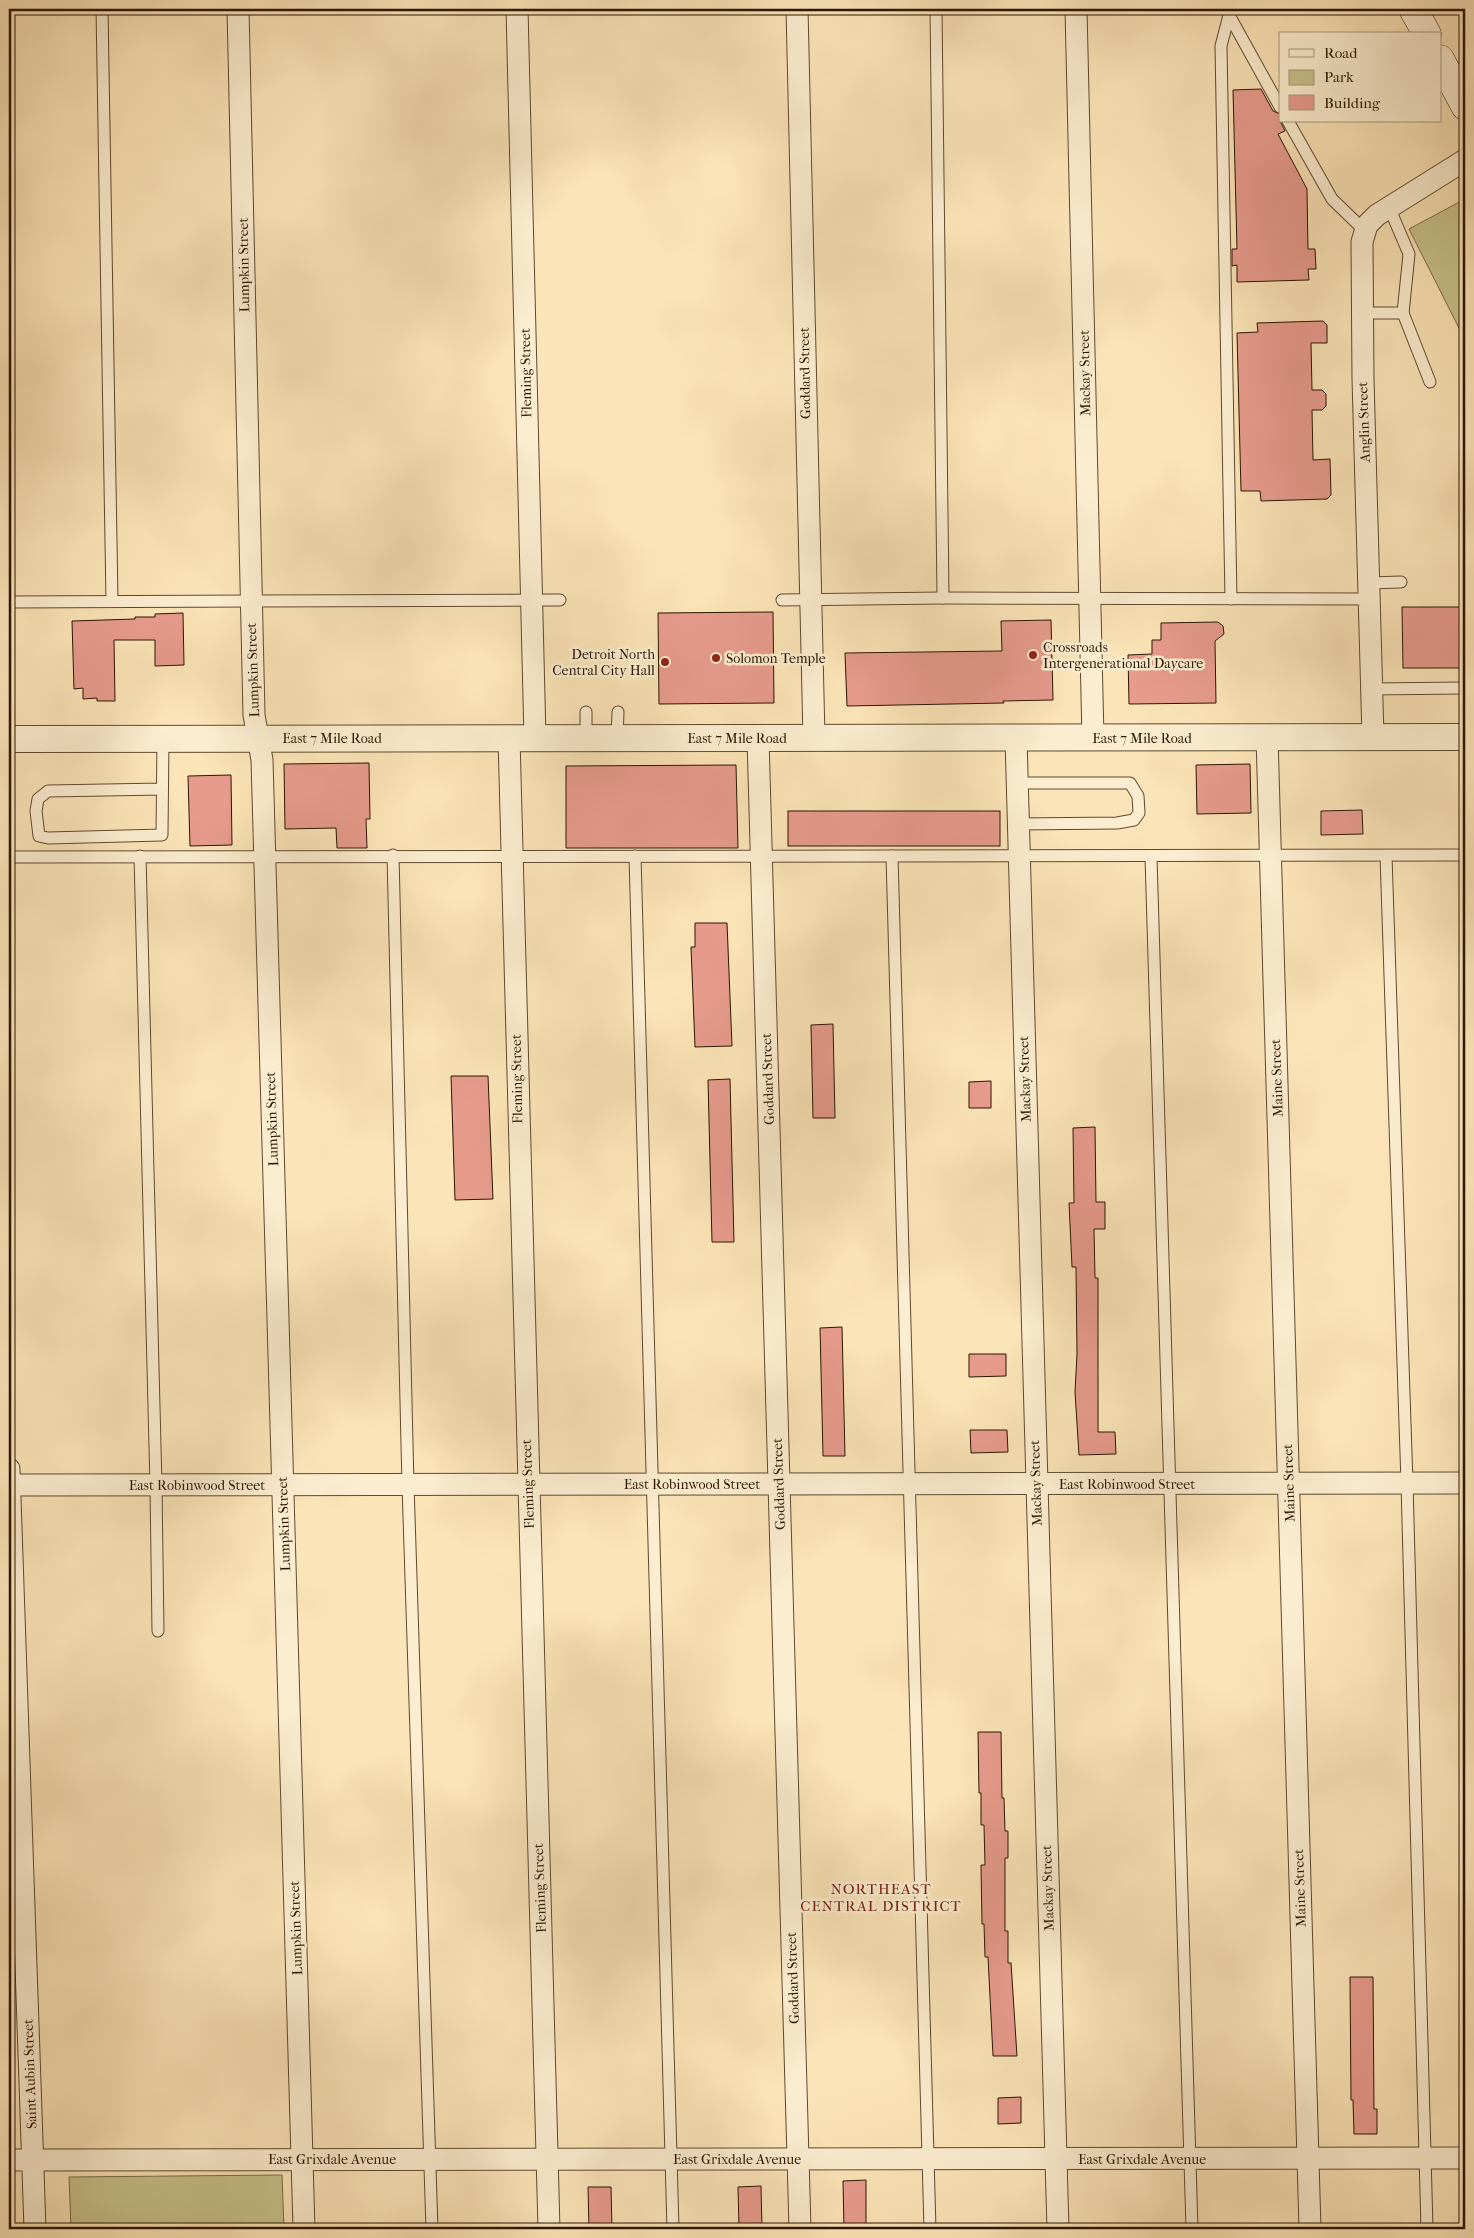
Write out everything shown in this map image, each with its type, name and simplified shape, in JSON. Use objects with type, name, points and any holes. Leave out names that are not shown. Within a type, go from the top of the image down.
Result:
[{"type":"main road","points":[[1413,9],[1426,32]]},
{"type":"main road","points":[[1442,63],[1465,106]]},
{"type":"street","name":"Lumpkin Street","points":[[238,9],[254,716],[262,760],[304,2229]]},
{"type":"street","name":"Fleming Street","points":[[517,9],[535,738]]},
{"type":"street","name":"Goddard Street","points":[[797,9],[814,738]]},
{"type":"street","name":"Mackay Street","points":[[1076,9],[1093,738]]},
{"type":"street","points":[[1365,231],[1367,225],[1377,215],[1465,160]]},
{"type":"street","name":"Anglin Street","points":[[1365,231],[1362,242],[1362,313],[1373,737]]},
{"type":"street","name":"Maine Street","points":[[1267,737],[1310,2229]]},
{"type":"street","name":"East 7 Mile Road","points":[[9,738],[1465,737]]},
{"type":"street","name":"Fleming Street","points":[[509,738],[549,2229]]},
{"type":"street","name":"Goddard Street","points":[[758,738],[800,2229]]},
{"type":"street","name":"Mackay Street","points":[[1016,738],[1058,2229]]},
{"type":"street","name":"Saint Aubin Street","points":[[9,1469],[35,2229]]},
{"type":"street","name":"East Robinwood Street","points":[[9,1485],[1465,1483]]},
{"type":"street","name":"East Grixdale Avenue","points":[[9,2160],[1465,2158]]},
{"type":"lane","points":[[102,9],[112,601]]},
{"type":"lane","points":[[936,9],[943,598]]},
{"type":"lane","points":[[1228,12],[1221,46],[1231,599]]},
{"type":"lane","points":[[1228,12],[1279,105]]},
{"type":"lane","points":[[1289,122],[1332,199],[1365,231]]},
{"type":"lane","points":[[1389,207],[1409,254],[1403,313],[1430,382]]},
{"type":"lane","points":[[1362,313],[1403,313]]},
{"type":"lane","points":[[782,600],[943,598],[1231,599],[1369,591],[1401,582]]},
{"type":"lane","points":[[9,602],[560,600]]},
{"type":"lane","points":[[1372,689],[1465,688]]},
{"type":"lane","points":[[586,712],[586,738]]},
{"type":"lane","points":[[617,738],[618,712]]},
{"type":"lane","points":[[162,738],[162,789],[162,835],[48,838],[39,836],[36,812],[38,798],[48,792],[162,789]]},
{"type":"lane","points":[[1017,782],[1130,783],[1138,796],[1139,813],[1134,820],[1117,824],[1018,824]]},
{"type":"lane","points":[[9,857],[265,855],[1270,857],[1465,855]]},
{"type":"lane","points":[[393,855],[408,1484],[432,2229]]},
{"type":"lane","points":[[140,856],[158,1631]]},
{"type":"lane","points":[[635,856],[673,2229]]},
{"type":"lane","points":[[892,856],[930,2229]]},
{"type":"lane","points":[[1386,856],[1407,1483],[1427,2229]]},
{"type":"lane","points":[[1151,857],[1192,2229]]},
{"type":"green space","points":[[1465,199],[1465,340],[1409,229]]},
{"type":"green space","points":[[282,2175],[284,2229],[71,2229],[69,2177]]},
{"type":"building","points":[[1261,89],[1273,111],[1279,114],[1279,122],[1285,131],[1278,134],[1307,189],[1308,249],[1315,249],[1316,269],[1308,269],[1309,280],[1237,282],[1237,265],[1232,266],[1232,249],[1237,249],[1233,90]]},
{"type":"building","points":[[1323,321],[1327,325],[1327,343],[1311,343],[1312,390],[1322,390],[1326,394],[1326,406],[1322,410],[1312,410],[1313,460],[1330,459],[1331,495],[1327,499],[1261,501],[1260,491],[1241,491],[1237,333],[1258,332],[1257,323]]},
{"type":"building","points":[[1402,607],[1465,607],[1465,668],[1403,668]]},
{"type":"building","name":"Solomon Temple","points":[[773,612],[774,703],[659,704],[658,613]]},
{"type":"building","points":[[183,613],[184,665],[155,666],[155,640],[114,640],[115,701],[97,701],[97,698],[83,699],[83,688],[74,689],[72,621],[135,619],[135,617],[155,617],[155,614]]},
{"type":"building","points":[[1051,620],[1053,700],[1003,701],[1004,703],[847,706],[845,653],[1002,651],[1001,621]]},
{"type":"building","points":[[1218,622],[1223,626],[1224,634],[1215,641],[1216,703],[1129,704],[1128,655],[1152,654],[1152,640],[1161,640],[1161,623]]},
{"type":"building","points":[[369,763],[370,819],[366,819],[367,848],[337,848],[336,828],[285,829],[284,764]]},
{"type":"building","points":[[1250,764],[1251,813],[1197,814],[1196,765]]},
{"type":"building","points":[[736,765],[738,848],[566,848],[566,766]]},
{"type":"building","points":[[231,775],[232,845],[190,846],[188,776]]},
{"type":"building","points":[[1362,810],[1363,834],[1321,835],[1321,811]]},
{"type":"building","points":[[788,811],[1000,811],[1000,846],[788,846]]},
{"type":"building","points":[[695,923],[727,923],[732,1046],[695,1047],[691,947],[695,947]]},
{"type":"building","points":[[833,1024],[835,1118],[813,1118],[811,1025]]},
{"type":"building","points":[[451,1076],[488,1076],[493,1199],[455,1200]]},
{"type":"building","points":[[730,1079],[734,1242],[712,1242],[708,1080]]},
{"type":"building","points":[[991,1081],[991,1108],[969,1108],[969,1082]]},
{"type":"building","points":[[1095,1127],[1096,1202],[1105,1202],[1105,1229],[1094,1229],[1095,1278],[1098,1278],[1098,1432],[1115,1432],[1116,1454],[1079,1455],[1075,1392],[1077,1354],[1076,1267],[1072,1267],[1069,1203],[1074,1203],[1073,1128]]},
{"type":"building","points":[[842,1327],[845,1456],[823,1456],[820,1328]]},
{"type":"building","points":[[969,1354],[1006,1354],[1006,1376],[969,1377]]},
{"type":"building","points":[[970,1430],[1007,1430],[1008,1452],[971,1453]]},
{"type":"building","points":[[978,1732],[1001,1732],[1002,1798],[1004,1798],[1005,1831],[1008,1831],[1008,1858],[1005,1858],[1005,1931],[1008,1931],[1008,1963],[1011,1963],[1017,2056],[993,2056],[988,1957],[985,1957],[984,1924],[982,1924],[981,1865],[985,1865],[984,1825],[981,1825],[981,1793],[979,1793]]},
{"type":"building","points":[[1350,1977],[1373,1977],[1374,2109],[1377,2109],[1377,2134],[1354,2134],[1353,2100],[1351,2100]]},
{"type":"building","points":[[1021,2097],[1021,2123],[998,2124],[998,2098]]},
{"type":"building","points":[[866,2180],[866,2229],[844,2229],[843,2181]]},
{"type":"building","points":[[761,2186],[762,2229],[739,2229],[738,2187]]},
{"type":"building","points":[[588,2187],[611,2187],[612,2229],[589,2229]]},
{"type":"place","name":"Crossroads Intergenerational Daycare","points":[[1033,655]]},
{"type":"place","name":"Solomon Temple","points":[[716,658]]},
{"type":"place","name":"Detroit North Central City Hall","points":[[665,662]]},
{"type":"district","name":"NORTHEAST CENTRAL DISTRICT","points":[[881,1898]]}]
